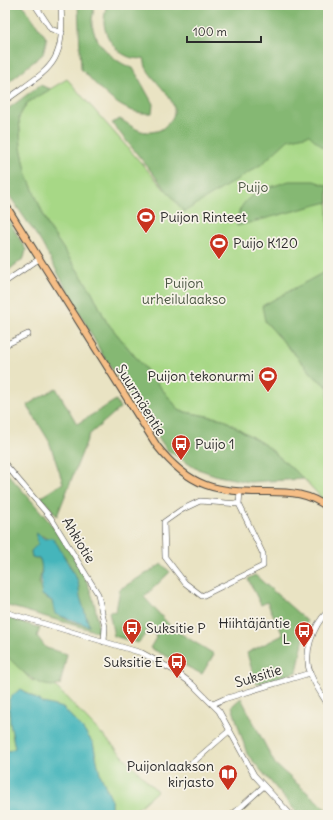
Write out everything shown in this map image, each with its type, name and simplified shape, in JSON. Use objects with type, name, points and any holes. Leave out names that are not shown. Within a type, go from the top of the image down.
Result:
[{"type":"main road","name":"Suurmäentie","points":[[5,204],[152,440],[169,462],[179,471],[197,482],[211,487],[240,491],[303,494],[322,503],[328,508]]},
{"type":"street","points":[[34,5],[51,29],[62,33]]},
{"type":"street","points":[[5,101],[45,72],[57,56],[61,47],[61,5]]},
{"type":"street","points":[[5,282],[39,259]]},
{"type":"street","points":[[5,345],[28,334]]},
{"type":"street","name":"Ahkiotie","points":[[5,464],[51,518],[98,594],[106,627],[104,642]]},
{"type":"street","points":[[239,504],[200,501],[181,510],[164,522],[165,557],[185,583],[202,596],[263,566],[263,554],[239,504],[240,491]]},
{"type":"street","points":[[328,611],[315,626],[308,652],[310,673],[328,705]]},
{"type":"street","points":[[5,612],[142,653],[192,684],[214,704],[247,765],[291,815]]},
{"type":"street","name":"Suksitie","points":[[214,704],[224,699],[310,673]]},
{"type":"street","points":[[190,765],[229,730]]},
{"type":"street","points":[[232,815],[264,786]]},
{"type":"green space","points":[[5,5],[23,5],[47,39],[43,54],[5,85]]},
{"type":"green space","points":[[78,5],[95,5],[92,21],[93,29],[100,44],[119,62],[133,68],[153,104],[152,113],[141,113],[121,106],[104,93],[81,69]]},
{"type":"green space","points":[[106,5],[328,5],[328,152],[309,135],[288,140],[262,164],[184,212],[112,123],[120,119],[143,132],[154,132],[160,130],[169,122],[173,115],[174,108],[167,94],[146,67],[144,58],[137,59],[129,57],[116,49],[111,43],[105,29],[104,19]]},
{"type":"green space","name":"Puijon urheilulaakso","points":[[269,5],[328,5],[328,381],[265,321],[315,377],[328,387],[327,504],[304,479],[268,447],[223,419],[180,411],[106,321],[92,292],[48,226],[27,175],[21,147],[19,117],[27,103],[67,79],[165,190]]},
{"type":"green space","points":[[40,85],[51,89],[27,103],[19,117],[21,147],[27,175],[48,226],[92,292],[106,321],[180,411],[223,419],[268,447],[304,479],[249,482],[218,476],[195,468],[167,450],[102,354],[41,242],[5,189],[5,111]]},
{"type":"green space","points":[[289,181],[314,181],[328,186],[328,202],[237,226],[238,215],[241,207],[247,200],[262,191]]},
{"type":"green space","points":[[5,214],[26,250],[24,258],[5,273]]},
{"type":"green space","points":[[328,270],[328,387],[315,377],[265,321],[262,306]]},
{"type":"green space","points":[[56,388],[77,424],[116,400],[120,408],[89,435],[57,516],[41,497],[63,483],[49,441],[27,405]]},
{"type":"green space","points":[[5,471],[52,525],[79,565],[89,587],[96,609],[98,632],[5,605]],"holes":[[[36,536],[43,536],[62,553],[78,581],[80,597],[89,626],[71,622],[61,616],[57,612],[52,601],[43,596],[39,584],[42,566],[40,559],[32,557],[31,551],[38,544]]]},
{"type":"green space","points":[[162,564],[170,572],[144,597],[173,629],[214,654],[202,674],[150,648],[157,636],[149,630],[138,643],[114,636],[109,612],[116,611],[120,589]]},
{"type":"green space","points":[[255,575],[307,621],[297,672],[256,684],[247,653],[283,635],[267,602],[261,605],[248,579]]},
{"type":"green space","points":[[5,617],[40,628],[37,636],[46,648],[67,654],[60,685],[44,685],[37,682],[23,672],[5,654]]},
{"type":"green space","points":[[5,654],[31,680],[55,686],[157,791],[130,815],[111,815],[111,799],[100,774],[93,743],[82,728],[63,708],[43,703],[21,689],[10,723],[15,748],[9,751],[5,750]]},
{"type":"green space","points":[[241,698],[275,764],[328,811],[328,815],[299,815],[247,754],[232,706]]},
{"type":"water","points":[[36,533],[45,539],[52,538],[57,544],[78,581],[80,597],[89,626],[55,614],[52,601],[42,595],[42,568],[40,559],[32,557],[31,551],[38,544]]},
{"type":"water","points":[[20,689],[43,703],[63,708],[82,728],[93,743],[100,774],[111,799],[111,815],[5,815],[5,750],[9,751],[15,748],[10,723],[9,699]]},
{"type":"place","name":"Puijon Rinteet","points":[[146,234]]},
{"type":"place","name":"Puijo K120","points":[[219,260]]},
{"type":"place","name":"Puijon tekonurmi","points":[[268,393]]},
{"type":"place","name":"Puijo 1","points":[[181,461]]},
{"type":"place","name":"Suksitie P","points":[[132,645]]},
{"type":"place","name":"Hiihtäjäntie L","points":[[304,648]]},
{"type":"place","name":"Suksitie E","points":[[177,679]]},
{"type":"place","name":"Puijonlaakson kirjasto","points":[[228,791]]},
{"type":"park label","name":"Puijo","points":[[253,187]]}]
